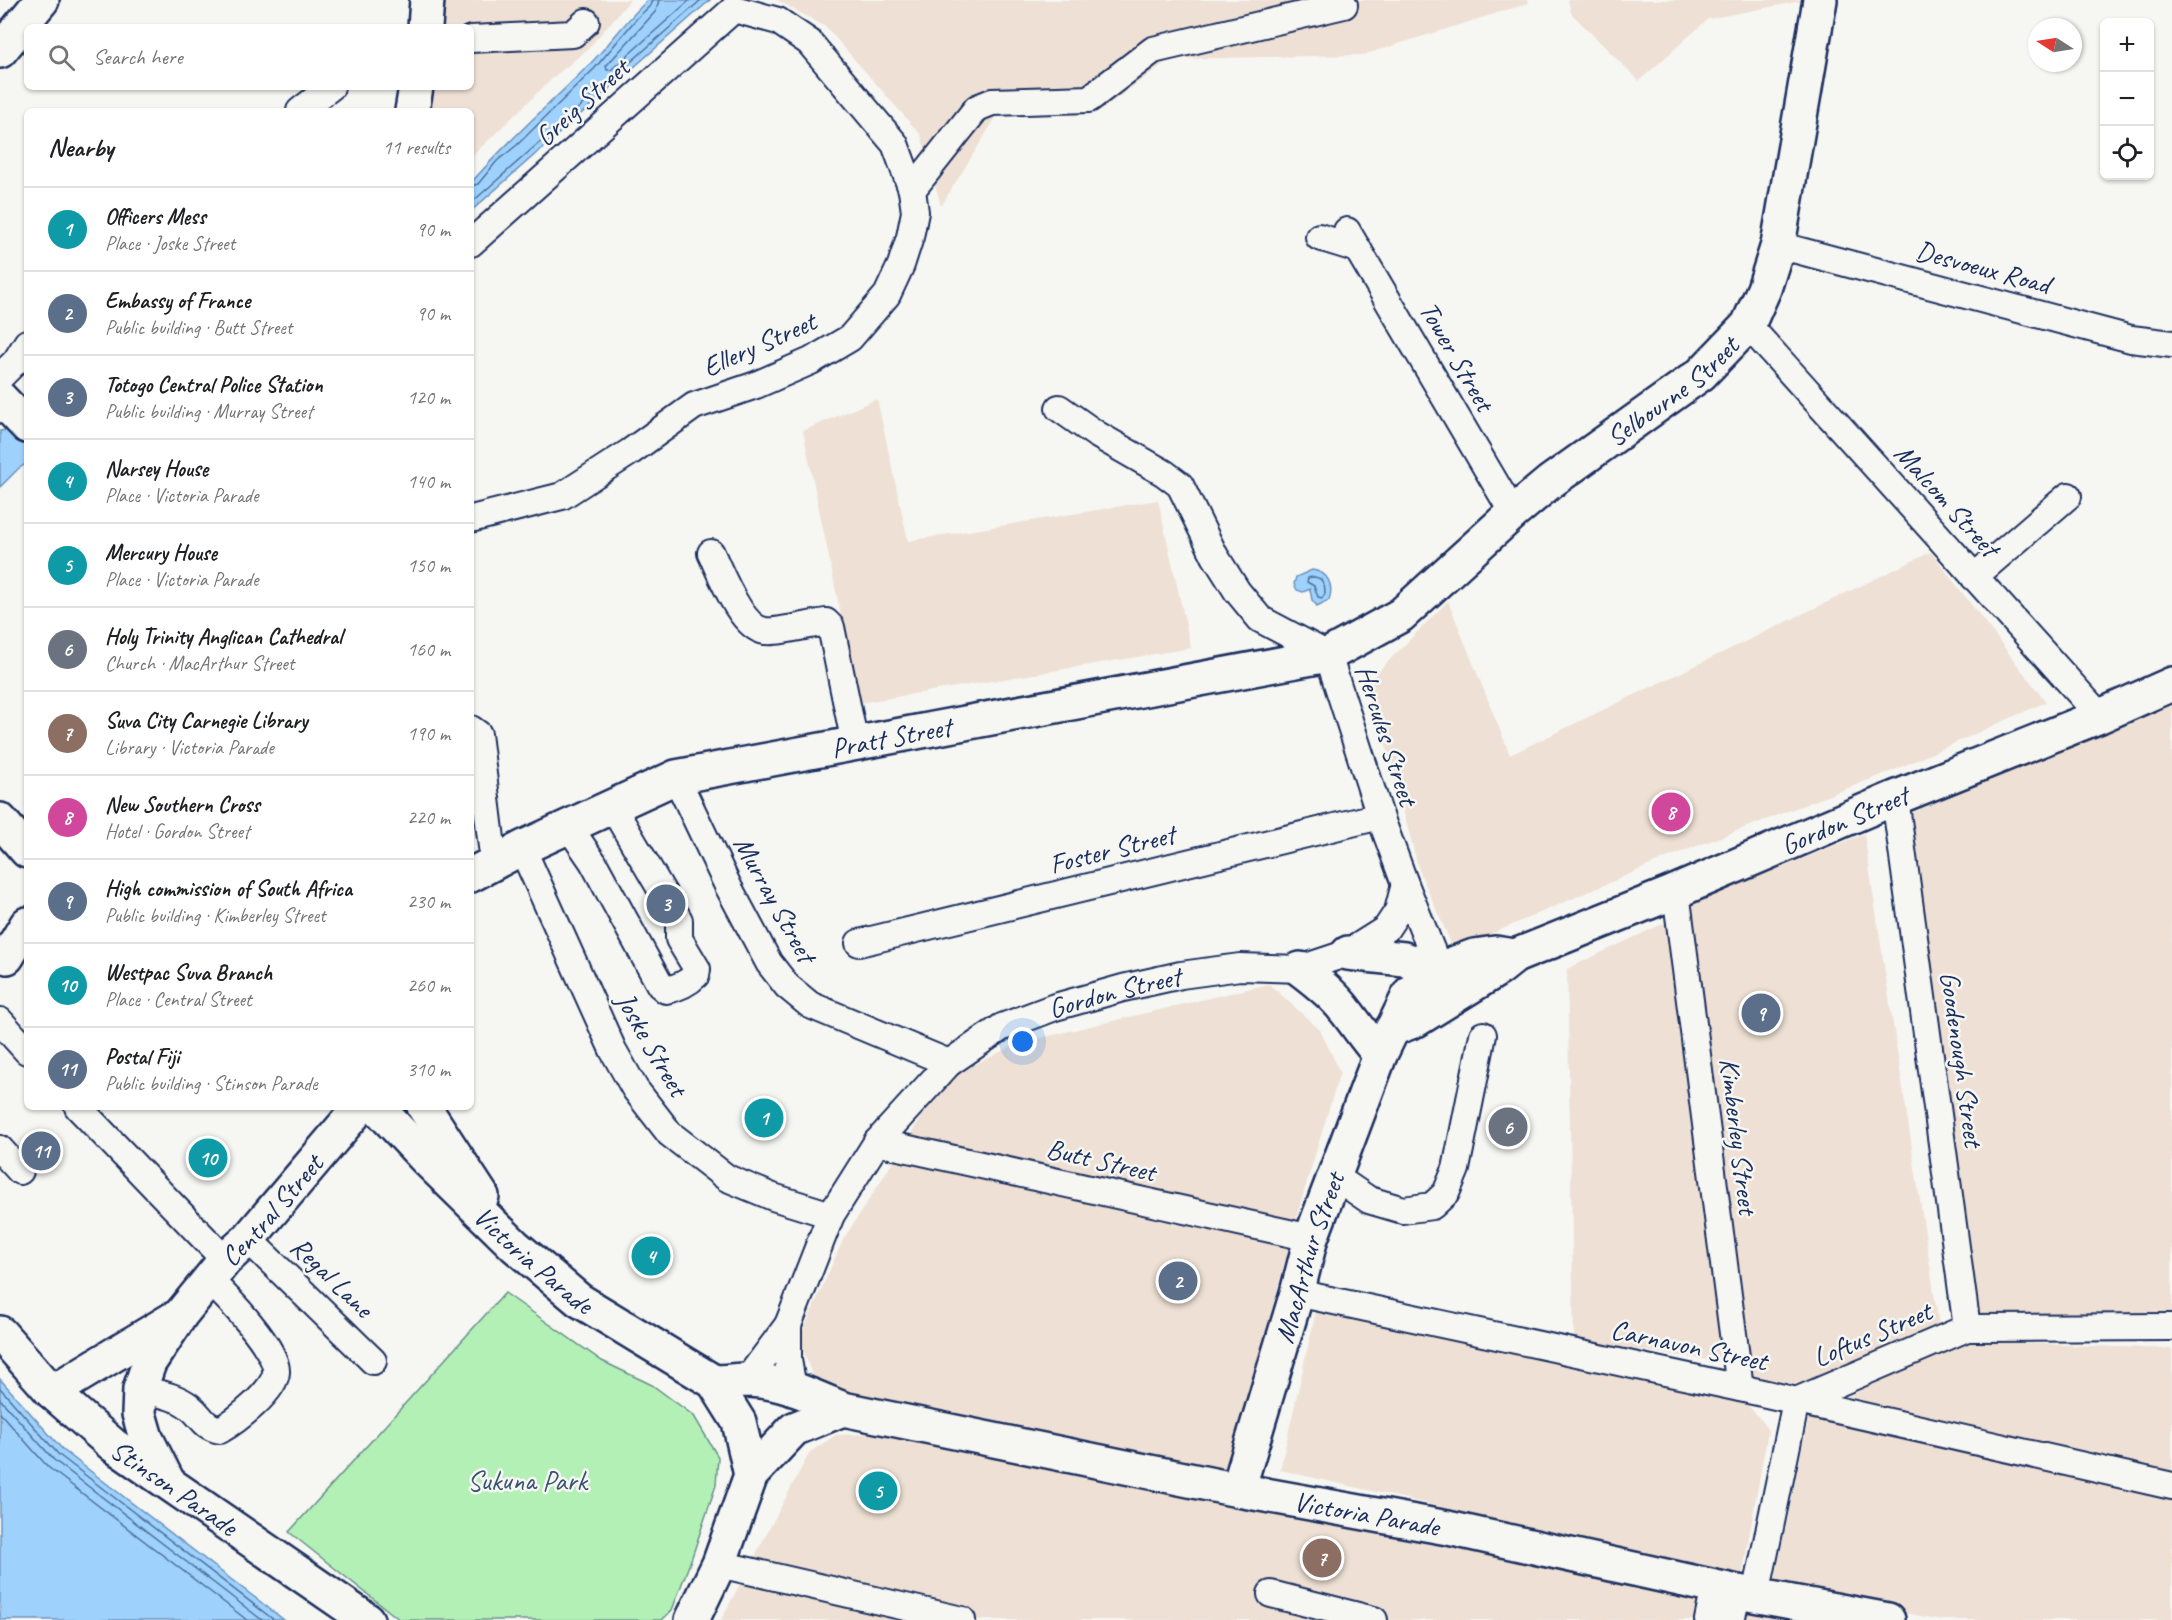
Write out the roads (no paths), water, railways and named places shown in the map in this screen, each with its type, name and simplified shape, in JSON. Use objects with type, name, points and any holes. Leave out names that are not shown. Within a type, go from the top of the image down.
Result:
[{"type":"main road","points":[[0,51],[42,0]]},
{"type":"main road","name":"Selbourne Street","points":[[1328,655],[1401,615],[1550,482],[1701,374],[1748,325],[1764,289],[1778,245],[1820,0]]},
{"type":"main road","points":[[412,108],[416,90]]},
{"type":"main road","name":"Pratt Street","points":[[482,869],[522,848],[676,777],[1328,655]]},
{"type":"main road","name":"Gordon Street","points":[[1515,956],[1676,892],[1895,798],[2100,716],[2172,684]]},
{"type":"main road","points":[[0,819],[24,847]]},
{"type":"main road","points":[[11,955],[24,930]]},
{"type":"main road","points":[[1348,953],[1404,959],[1439,969]]},
{"type":"main road","name":"MacArthur Street","points":[[1238,1490],[1297,1293],[1311,1238],[1386,1042],[1410,993],[1439,969],[1474,956],[1494,953],[1515,956]]},
{"type":"main road","points":[[1300,969],[1345,1009],[1361,1033],[1386,1042],[1416,1020],[1500,969],[1515,956]]},
{"type":"main road","points":[[313,1162],[328,1126],[330,1110]]},
{"type":"main road","name":"Central Street","points":[[167,1480],[141,1423],[140,1389],[149,1363],[182,1313],[357,1110]]},
{"type":"main road","name":"Victoria Parade","points":[[380,1110],[515,1246],[579,1300],[714,1382],[739,1422],[751,1475]]},
{"type":"main road","points":[[426,1110],[515,1246]]},
{"type":"main road","name":"Central Street","points":[[52,1392],[182,1313]]},
{"type":"main road","name":"Stinson Parade","points":[[0,1333],[52,1392],[113,1445],[167,1480],[367,1620]]},
{"type":"main road","name":"Victoria Parade","points":[[714,1382],[747,1380],[770,1382],[793,1388],[843,1409],[1238,1490],[1448,1528],[1735,1598],[1829,1615],[1887,1620]]},
{"type":"main road","points":[[692,1620],[719,1564],[751,1475],[794,1429],[843,1409]]},
{"type":"street","name":"Ellery Street","points":[[474,518],[562,496],[630,452],[694,406],[756,385],[810,361],[850,338],[887,295],[901,265],[915,212],[912,190],[895,144],[809,42],[778,21],[734,4]]},
{"type":"street","name":"Greig Street","points":[[474,240],[734,4]]},
{"type":"street","points":[[912,190],[977,108],[992,102],[1089,99],[1153,50],[1344,4]]},
{"type":"street","points":[[474,39],[573,34],[586,22]]},
{"type":"street","points":[[304,108],[327,90]]},
{"type":"street","name":"Tower Street","points":[[1319,237],[1352,240],[1388,320],[1513,513]]},
{"type":"street","name":"Desvoeux Road","points":[[1778,245],[2131,339],[2172,344]]},
{"type":"street","name":"Malcom Street","points":[[1748,325],[2100,716]]},
{"type":"street","points":[[8,401],[16,361],[24,348]]},
{"type":"street","name":"Hercules Street","points":[[1059,408],[1096,434],[1164,473],[1180,485],[1215,556],[1260,619],[1328,655],[1380,816],[1405,884]]},
{"type":"street","points":[[1974,577],[2068,496]]},
{"type":"street","points":[[711,553],[742,614],[756,628],[766,631],[826,622],[831,627],[855,744]]},
{"type":"street","points":[[474,731],[478,734],[485,775],[482,869]]},
{"type":"street","name":"Murray Street","points":[[676,777],[728,886],[769,963],[787,986],[810,1005],[949,1063]]},
{"type":"street","name":"Goodenough Street","points":[[1895,798],[1967,1328]]},
{"type":"street","points":[[569,827],[593,862],[660,985],[666,990],[673,989],[689,981],[696,975],[697,969],[679,939],[679,920],[612,807]]},
{"type":"street","name":"Foster Street","points":[[859,943],[1380,816]]},
{"type":"street","name":"Joske Street","points":[[522,848],[613,1050],[635,1089],[670,1134],[727,1178],[773,1197],[831,1215]]},
{"type":"street","points":[[1405,884],[1439,969]]},
{"type":"street","name":"Gordon Street","points":[[747,1380],[788,1325],[831,1215],[877,1142],[949,1063],[1002,1027],[1054,1007],[1181,975],[1240,968],[1300,969],[1348,953],[1386,929],[1398,911],[1405,884]]},
{"type":"street","name":"Kimberley Street","points":[[1676,892],[1740,1388]]},
{"type":"street","points":[[0,1021],[24,1048]]},
{"type":"street","points":[[1334,1176],[1369,1200],[1403,1210],[1432,1206],[1446,1193],[1456,1169],[1483,1035]]},
{"type":"street","points":[[81,1110],[227,1260],[238,1308],[272,1356],[277,1369],[274,1382],[233,1423],[220,1430],[208,1426],[190,1407],[168,1396],[140,1389]]},
{"type":"street","name":"Butt Street","points":[[877,1142],[1311,1238]]},
{"type":"street","points":[[0,1149],[20,1171]]},
{"type":"street","name":"Regal Lane","points":[[227,1260],[373,1361]]},
{"type":"street","name":"Carnavon Street","points":[[1297,1293],[1740,1388],[2172,1486]]},
{"type":"street","name":"Gordon Street","points":[[788,1325],[788,1360],[793,1388]]},
{"type":"street","name":"Loftus Street","points":[[1708,1620],[1735,1598],[1796,1401],[1967,1328],[2172,1327]]},
{"type":"street","points":[[719,1564],[962,1620]]},
{"type":"street","points":[[1271,1594],[1374,1620]]},
{"type":"water","points":[[648,0],[710,0],[474,208],[474,180],[514,137],[589,65]]},
{"type":"water","points":[[24,427],[24,465],[0,487],[0,431]]},
{"type":"water","points":[[1312,570],[1326,576],[1331,589],[1329,600],[1317,606],[1312,600],[1310,589],[1303,592],[1297,590],[1294,584],[1296,577]]},
{"type":"water","points":[[0,1379],[63,1450],[284,1620],[0,1620]]},
{"type":"place","name":"New Southern Cross","points":[[1671,812]]},
{"type":"place","name":"Totogo Central Police Station","points":[[666,904]]},
{"type":"place","name":"High commission of South Africa","points":[[1761,1013]]},
{"type":"place","name":"Officers Mess","points":[[764,1118]]},
{"type":"place","name":"Holy Trinity Anglican Cathedral","points":[[1508,1127]]},
{"type":"place","name":"Postal Fiji","points":[[41,1151]]},
{"type":"place","name":"Westpac Suva Branch","points":[[208,1158]]},
{"type":"place","name":"Narsey House","points":[[651,1256]]},
{"type":"place","name":"Embassy of France","points":[[1178,1281]]},
{"type":"place","name":"Mercury House","points":[[878,1491]]},
{"type":"place","name":"Suva City Carnegie Library","points":[[1322,1558]]},
{"type":"park label","name":"Sukuna Park","points":[[527,1480]]}]
